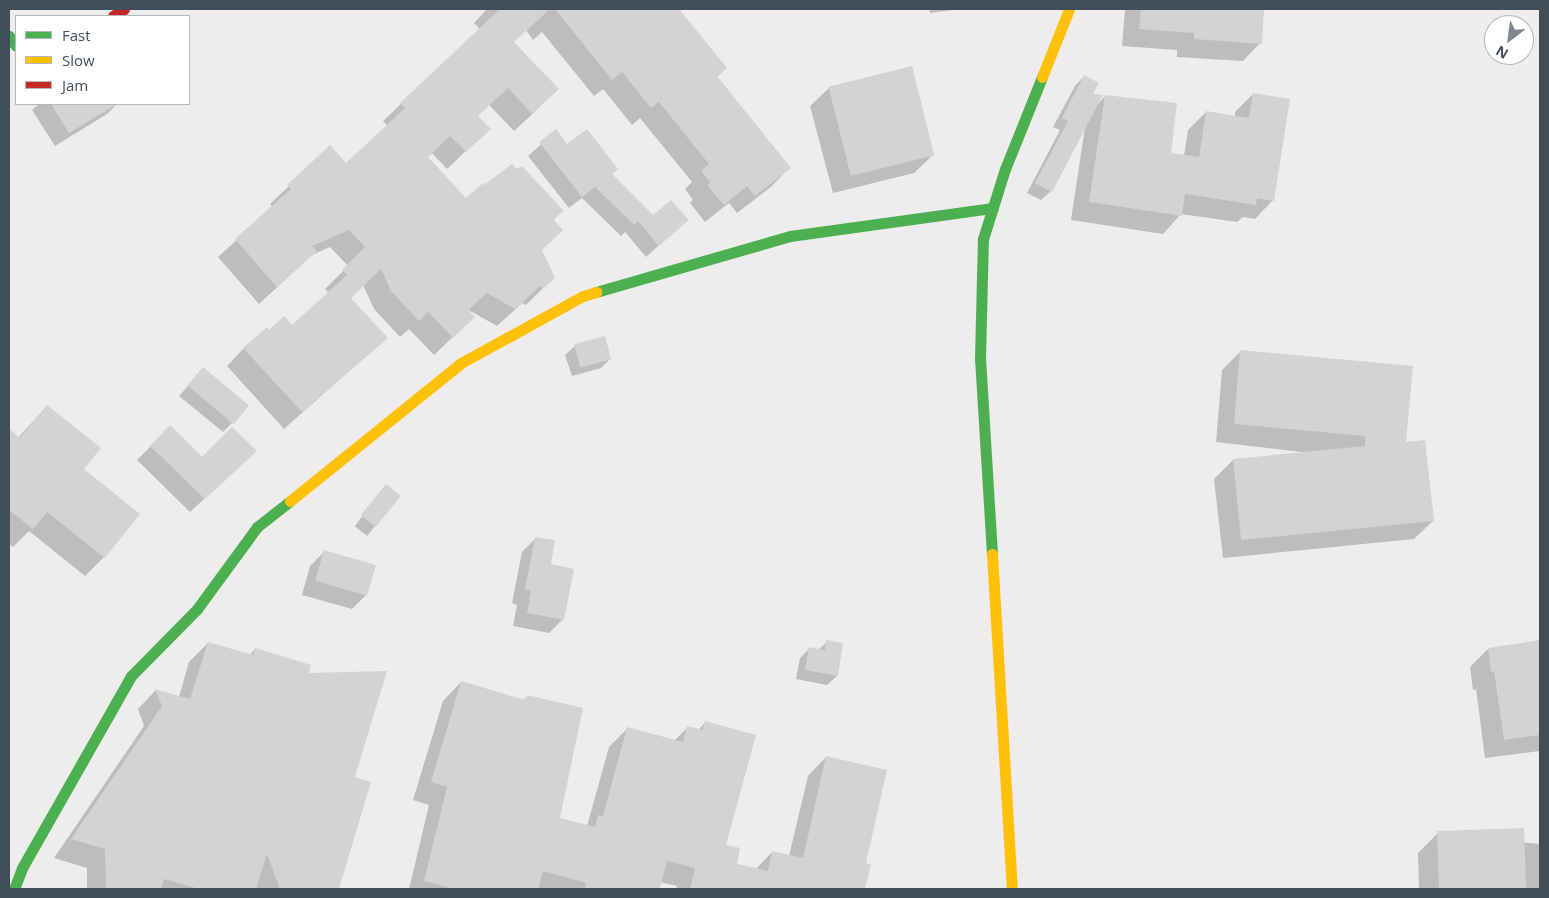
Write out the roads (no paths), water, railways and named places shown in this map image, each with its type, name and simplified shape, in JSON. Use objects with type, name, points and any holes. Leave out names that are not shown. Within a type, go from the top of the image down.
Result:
[{"type":"street","points":[[1012,889],[980,359],[983,239],[1005,169],[1069,9]]},
{"type":"street","points":[[14,889],[22,868],[131,676],[197,609],[257,527],[461,363],[583,296],[790,236],[993,208]]}]
